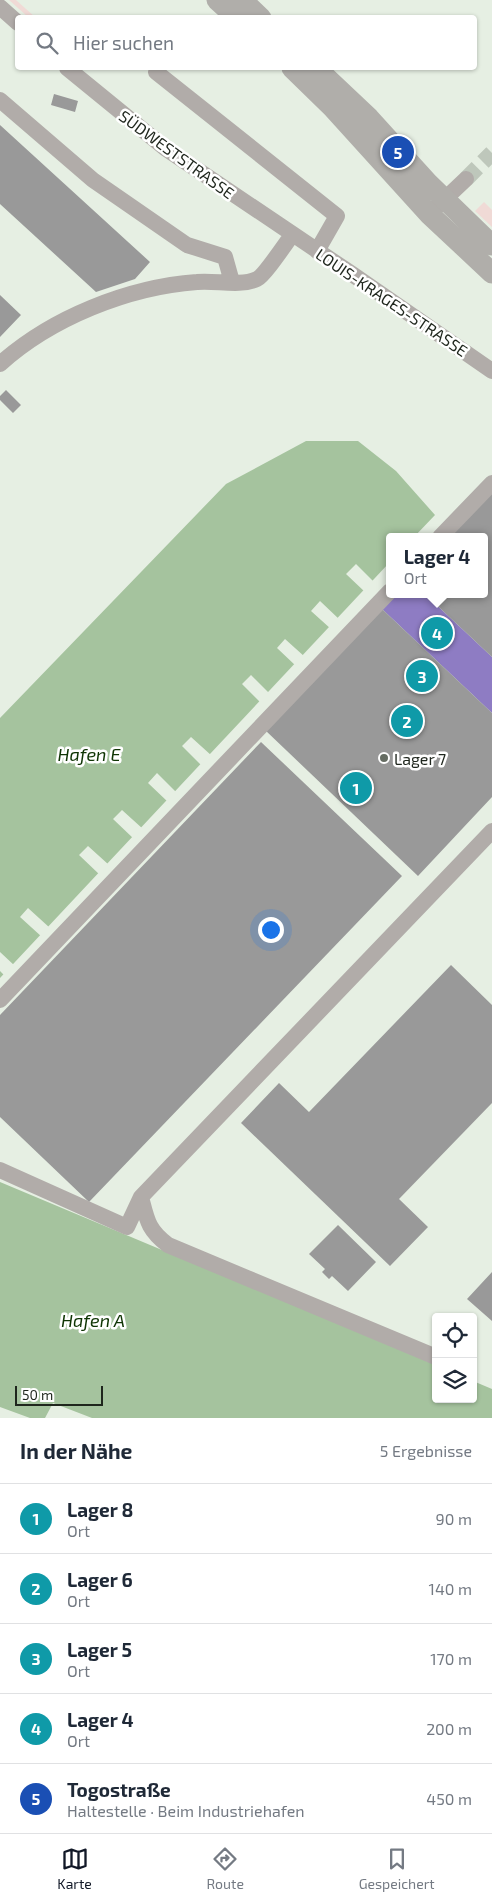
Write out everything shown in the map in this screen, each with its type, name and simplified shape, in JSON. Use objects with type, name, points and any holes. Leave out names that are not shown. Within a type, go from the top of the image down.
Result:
[{"type":"main road","points":[[217,0],[234,15]]},
{"type":"main road","points":[[242,0],[258,15]]},
{"type":"main road","points":[[294,70],[332,106],[429,214],[492,273]]},
{"type":"main road","points":[[318,70],[369,118],[398,152],[492,245]]},
{"type":"street","points":[[0,7],[15,20]]},
{"type":"street","name":"SÜDWESTSTRASSE","points":[[68,70],[165,148],[292,235]]},
{"type":"street","points":[[156,72],[337,216],[317,251]]},
{"type":"street","points":[[0,100],[93,180],[187,245],[225,258],[232,282]]},
{"type":"street","points":[[429,214],[466,179]]},
{"type":"street","points":[[0,364],[18,347],[47,330],[96,306],[151,289],[197,282],[245,282],[259,278],[292,235]]},
{"type":"street","name":"LOUIS-KRAGES-STRASSE","points":[[292,235],[492,371]]},
{"type":"street","points":[[444,533],[492,483]]},
{"type":"street","points":[[0,1000],[386,594]]},
{"type":"street","points":[[0,1170],[127,1227],[141,1197],[492,831]]},
{"type":"street","points":[[141,1197],[153,1232],[174,1248],[432,1355]]},
{"type":"shaded area","points":[[9,0],[16,0],[33,15],[26,15]]},
{"type":"shaded area","points":[[484,202],[492,210],[492,227],[475,211]]},
{"type":"water","name":"Hafen E","points":[[306,441],[358,441],[396,471],[435,515],[418,533],[386,533],[386,566],[0,978],[0,718],[226,484]]},
{"type":"water","name":"Hafen A","points":[[0,1182],[432,1363],[432,1403],[477,1403],[477,1383],[492,1389],[492,1418],[92,1418],[53,1403],[45,1418],[30,1418],[0,1407]]},
{"type":"pier","points":[[356,564],[375,583],[365,592],[346,574]]},
{"type":"pier","points":[[320,601],[340,620],[331,629],[311,611]]},
{"type":"pier","points":[[285,639],[305,657],[296,666],[277,648]]},
{"type":"pier","points":[[251,675],[270,694],[261,703],[242,684]]},
{"type":"pier","points":[[191,737],[212,756],[202,766],[182,746]]},
{"type":"pier","points":[[157,773],[177,793],[168,802],[148,783]]},
{"type":"pier","points":[[122,810],[143,829],[134,839],[113,819]]},
{"type":"pier","points":[[88,846],[109,865],[100,875],[79,855]]},
{"type":"pier","points":[[28,908],[50,928],[42,937],[20,917]]},
{"type":"pier","points":[[0,952],[15,966],[5,976],[0,971]]},
{"type":"building: Büros","points":[[390,598],[429,598],[492,657],[492,713],[381,608]]},
{"type":"building: Industrie","points":[[54,94],[78,101],[75,112],[51,105]]},
{"type":"building: Industrie","points":[[0,125],[150,262],[135,279],[96,292],[0,204]]},
{"type":"building: Industrie","points":[[0,295],[21,315],[0,337]]},
{"type":"building: Industrie","points":[[6,390],[21,405],[13,413],[0,400],[0,396]]},
{"type":"building: Industrie","points":[[492,492],[492,657],[429,598],[488,598],[488,533],[453,533]]},
{"type":"building: Industrie","points":[[381,608],[492,713],[492,797],[418,876],[265,730]]},
{"type":"building: Industrie","points":[[261,742],[402,876],[89,1202],[0,1117],[0,1015]]},
{"type":"building: Industrie","points":[[451,965],[492,1005],[492,1103],[399,1199],[428,1227],[390,1266],[241,1123],[279,1083],[309,1112]]},
{"type":"building: Industrie","points":[[338,1225],[376,1262],[348,1291],[332,1276],[329,1279],[322,1272],[325,1269],[309,1254]]},
{"type":"building: Industrie","points":[[492,1272],[492,1321],[467,1299]]},
{"type":"tunnel","points":[[466,179],[492,153]]},
{"type":"place","name":"Togostraße","points":[[398,152]]},
{"type":"place","name":"Lager 4","points":[[437,633]]},
{"type":"place","name":"Lager 5","points":[[422,676]]},
{"type":"place","name":"Lager 6","points":[[407,721]]},
{"type":"place","name":"Lager 7","points":[[384,758]]},
{"type":"place","name":"Lager 8","points":[[356,788]]}]
